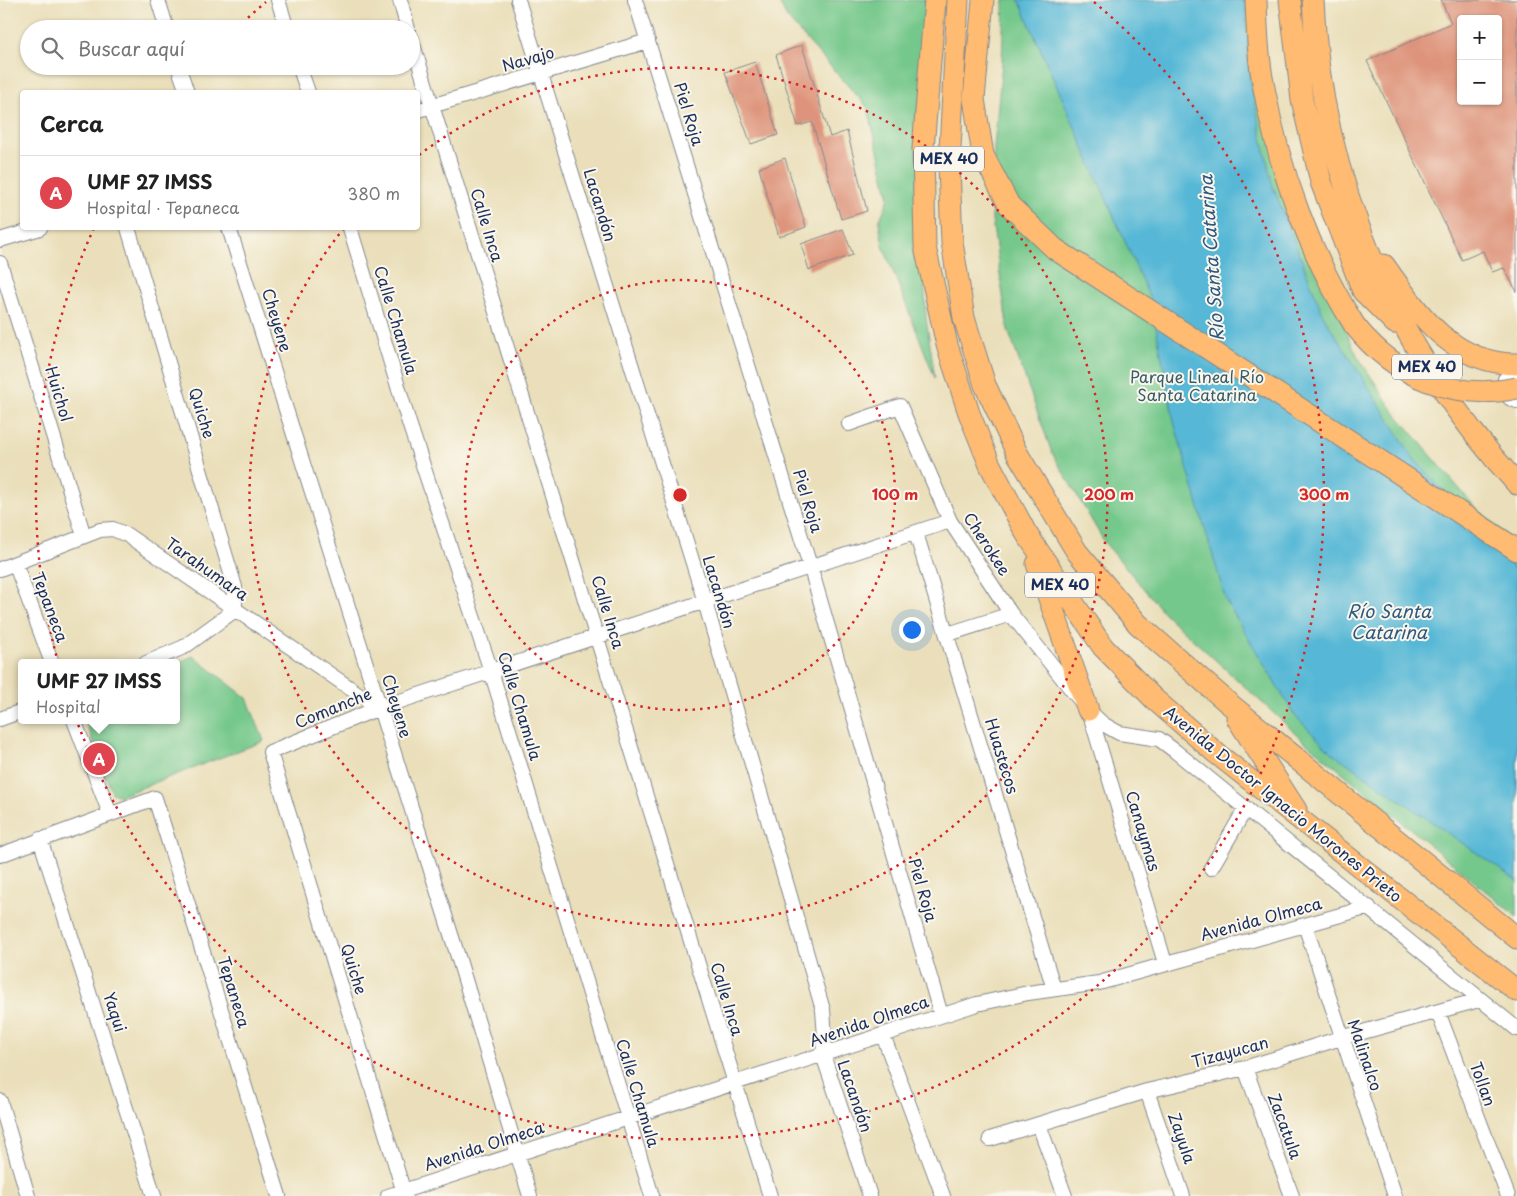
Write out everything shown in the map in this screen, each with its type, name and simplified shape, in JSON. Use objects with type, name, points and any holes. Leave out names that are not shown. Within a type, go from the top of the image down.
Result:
[{"type":"highway","name":"Avenida Doctor Ignacio Morones Prieto","points":[[935,0],[923,150],[926,247],[947,345],[969,413],[990,465],[1026,533],[1103,647],[1154,699],[1216,754],[1517,991]]},
{"type":"highway","name":"MEX 40","points":[[958,0],[949,167],[952,242],[964,318],[985,385],[1017,453],[1077,552],[1138,624],[1226,701],[1517,938]]},
{"type":"highway","points":[[983,0],[974,99],[983,155],[1009,205],[1055,249],[1517,550]]},
{"type":"highway","points":[[1256,0],[1263,86],[1273,131],[1304,225],[1338,300],[1365,339],[1396,366],[1409,374],[1437,385],[1489,392],[1517,388]]},
{"type":"highway","points":[[1290,0],[1302,100],[1321,182],[1363,291],[1409,338]]},
{"type":"highway","name":"MEX 40","points":[[1313,0],[1318,59],[1332,138],[1354,213],[1381,282],[1409,338],[1454,408],[1517,484]]},
{"type":"highway","points":[[1363,235],[1416,310],[1440,336],[1460,350],[1480,358],[1517,364]]},
{"type":"highway","points":[[1026,533],[1088,710]]},
{"type":"highway","points":[[1226,701],[1305,824]]},
{"type":"street","points":[[158,0],[164,20]]},
{"type":"street","points":[[278,0],[284,20]]},
{"type":"street","points":[[400,0],[406,20]]},
{"type":"street","name":"Lacandón","points":[[518,0],[704,602],[823,1010],[826,1037],[823,1055],[870,1196]]},
{"type":"street","name":"Piel Roja","points":[[635,0],[811,569],[941,1014]]},
{"type":"street","name":"Navajo","points":[[424,108],[648,41]]},
{"type":"street","points":[[181,75],[186,90]]},
{"type":"street","points":[[303,75],[307,90]]},
{"type":"street","name":"Calle Inca","points":[[418,75],[424,108],[597,637],[770,1196]]},
{"type":"street","points":[[0,240],[33,230]]},
{"type":"street","name":"Quiche","points":[[129,230],[232,572],[236,587],[235,610]]},
{"type":"street","name":"Cheyene","points":[[230,230],[530,1196]]},
{"type":"street","name":"Calle Chamula","points":[[351,230],[410,426],[491,671],[652,1196]]},
{"type":"street","name":"Huichol","points":[[0,263],[84,536]]},
{"type":"street","points":[[1517,371],[1505,379],[1504,389],[1508,398],[1517,401]]},
{"type":"street","name":"Cherokee","points":[[849,424],[900,406],[950,521],[1012,614],[1088,710]]},
{"type":"street","name":"Comanche","points":[[270,752],[379,708],[811,569],[950,521]]},
{"type":"street","name":"Tarahumara","points":[[0,569],[84,536],[113,529],[127,535],[379,708]]},
{"type":"street","name":"Huastecos","points":[[916,533],[1054,989]]},
{"type":"street","name":"Tepaneca","points":[[15,563],[51,659]]},
{"type":"street","points":[[156,659],[184,647],[235,610]]},
{"type":"street","points":[[948,634],[1012,614]]},
{"type":"street","name":"Avenida Doctor Ignacio Morones Prieto","points":[[1088,710],[1103,724],[1119,732],[1159,740],[1369,907],[1479,1000],[1517,1029]]},
{"type":"street","name":"Canaymas","points":[[1088,710],[1165,963]]},
{"type":"street","points":[[0,720],[18,713]]},
{"type":"street","points":[[0,855],[110,814],[76,724]]},
{"type":"street","name":"Quiche","points":[[270,752],[405,1193]]},
{"type":"street","name":"Tepaneca","points":[[110,814],[155,798],[279,1196]]},
{"type":"street","points":[[1212,868],[1246,808]]},
{"type":"street","name":"Yaqui","points":[[40,839],[114,1065],[154,1196]]},
{"type":"street","name":"Avenida Olmeca","points":[[388,1196],[405,1193],[517,1152],[627,1119],[734,1082],[883,1035],[941,1014],[986,1002],[1054,989],[1099,983],[1369,907]]},
{"type":"street","name":"Malinalco","points":[[1304,925],[1394,1196]]},
{"type":"street","name":"Tizayucan","points":[[990,1138],[1039,1125],[1147,1091],[1245,1068],[1341,1038],[1479,1000]]},
{"type":"street","name":"Tollan","points":[[1438,1012],[1508,1196]]},
{"type":"street","points":[[883,1035],[943,1196]]},
{"type":"street","name":"Zacatula","points":[[1245,1068],[1292,1196]]},
{"type":"street","name":"Zayula","points":[[1147,1091],[1183,1196]]},
{"type":"street","points":[[0,1101],[28,1196]]},
{"type":"street","points":[[1039,1125],[1066,1196]]},
{"type":"green space","points":[[778,0],[927,0],[920,183],[926,318],[935,378],[883,246],[879,222],[889,198],[868,108],[787,18]]},
{"type":"green space","name":"Río Santa Catarina","points":[[1004,0],[1257,0],[1272,131],[1319,273],[1358,357],[1393,410],[1430,454],[1475,507],[1517,545],[1517,917],[1303,740],[1166,615],[1105,543],[1052,453],[1008,330],[992,220],[994,146],[1002,63]]},
{"type":"green space","points":[[193,656],[247,698],[264,741],[120,796],[112,793],[86,724],[180,724],[180,662]]},
{"type":"water","name":"Río Santa Catarina","points":[[1019,0],[1245,0],[1250,80],[1272,184],[1324,317],[1414,459],[1517,572],[1517,881],[1331,752],[1295,716],[1226,601],[1174,422],[1151,301]]},
{"type":"building","points":[[1441,0],[1517,0],[1517,292],[1504,268],[1492,272],[1483,251],[1462,260],[1367,61],[1451,23]]},
{"type":"building","points":[[802,45],[830,137],[847,131],[867,211],[841,219],[812,122],[798,126],[776,55]]},
{"type":"building","points":[[755,62],[778,135],[751,144],[725,72]]},
{"type":"building","points":[[785,158],[806,227],[779,237],[759,168]]},
{"type":"building","points":[[843,229],[853,255],[809,270],[801,244]]},
{"type":"place","name":"UMF 27 IMSS","points":[[99,759]]},
{"type":"park label","name":"Parque Lineal Río Santa Catarina","points":[[1197,386]]}]
